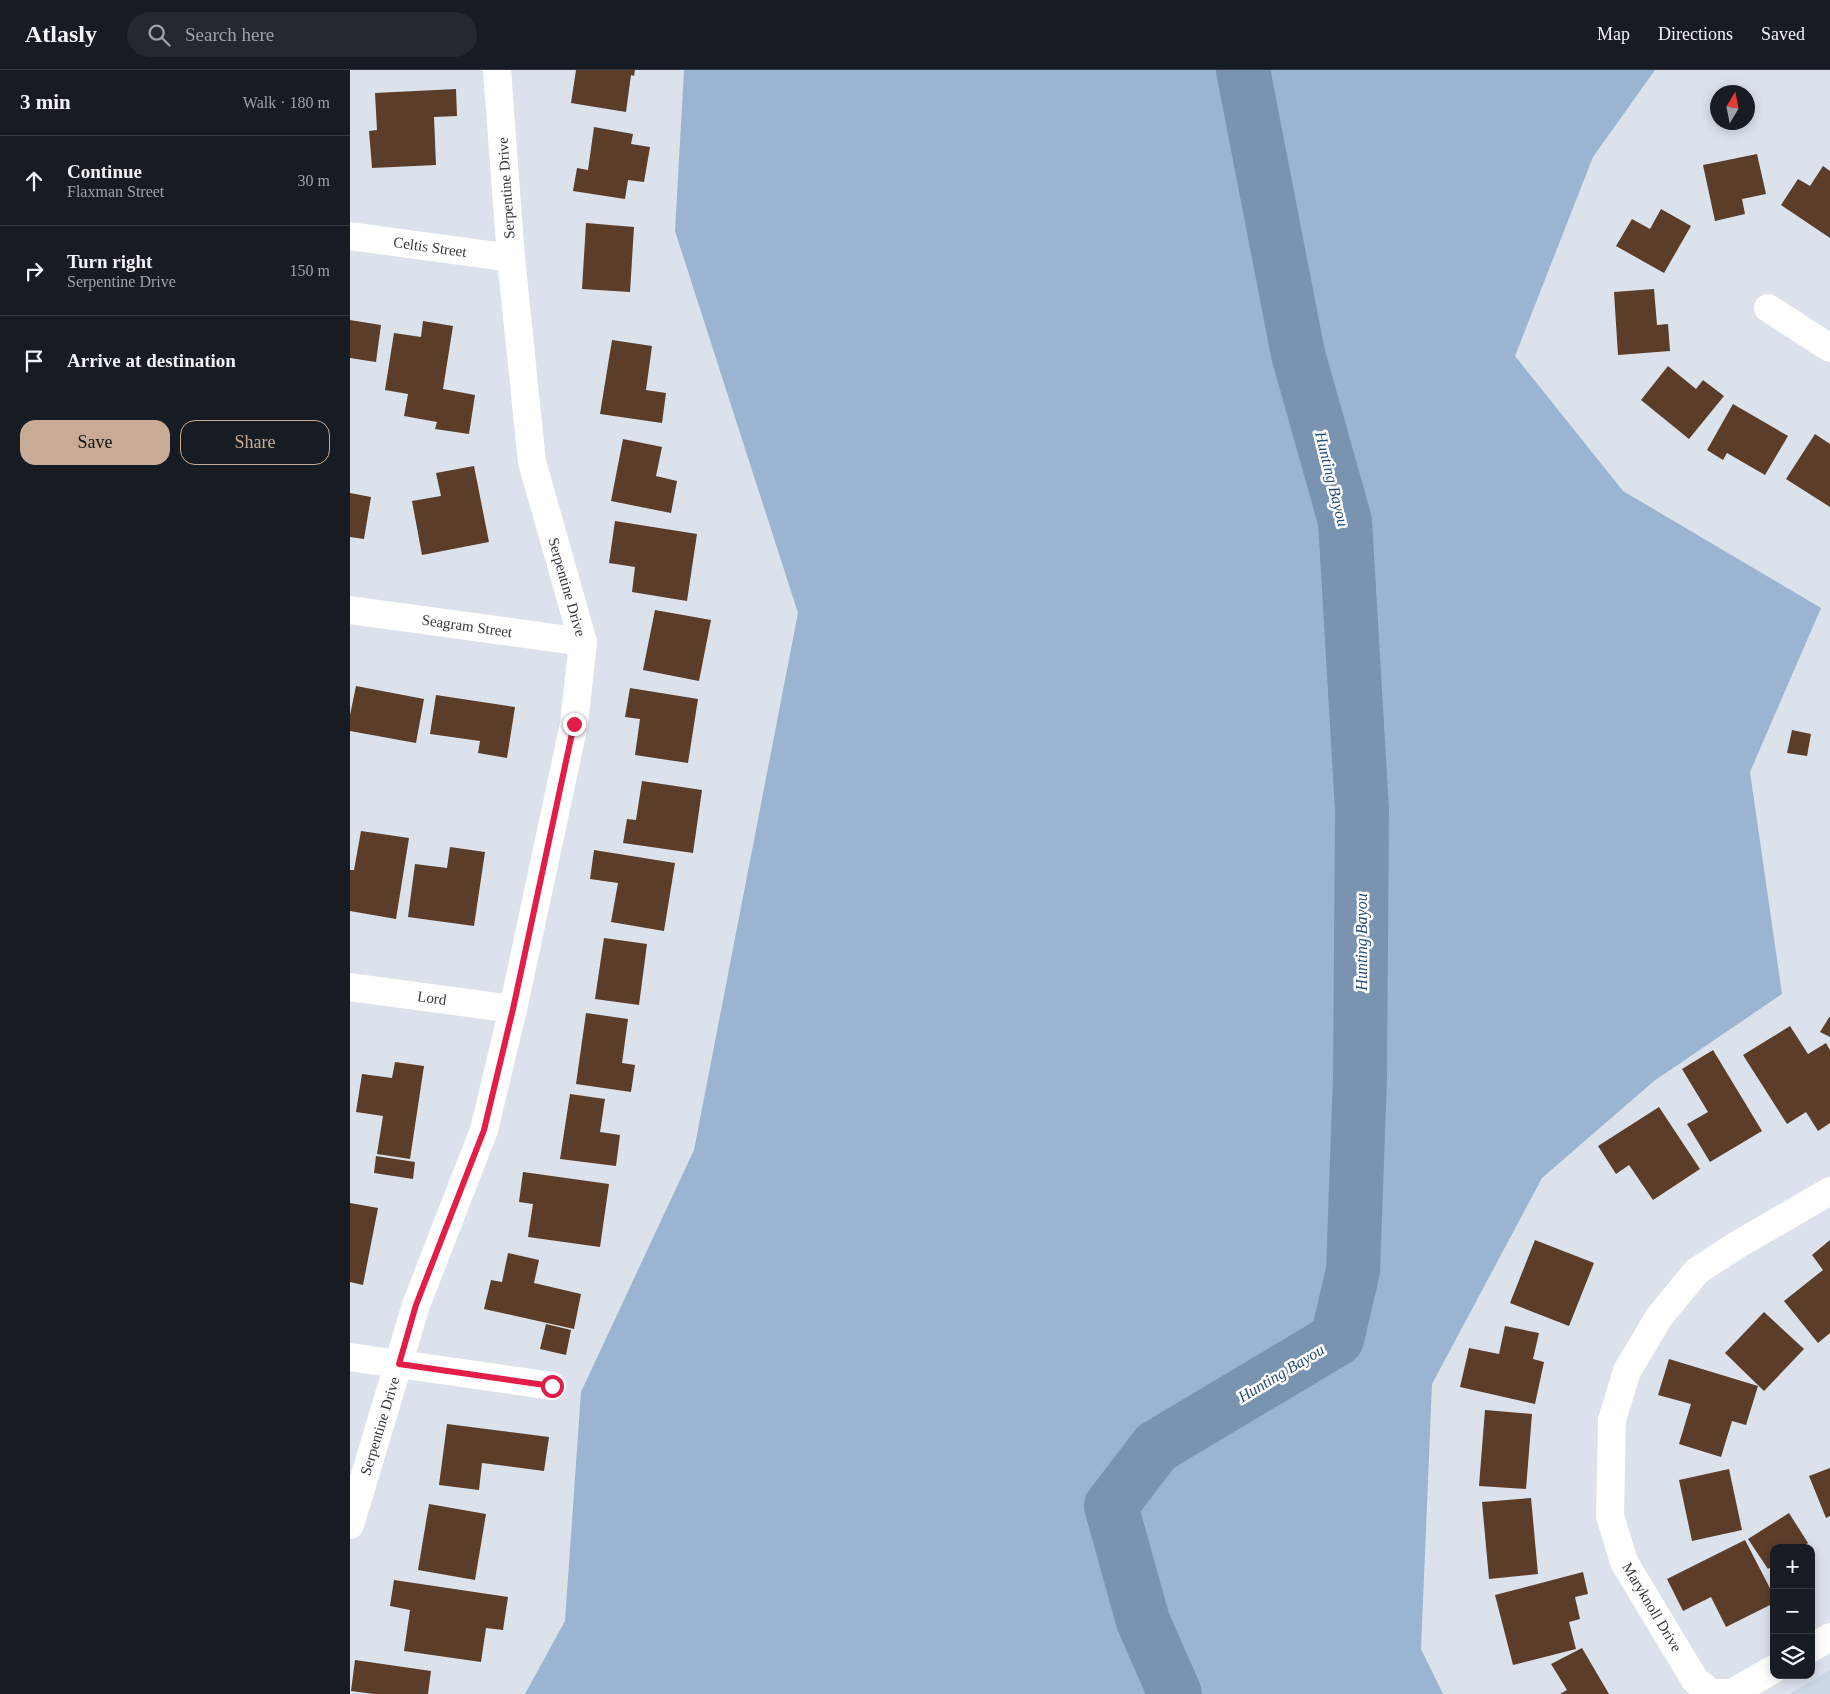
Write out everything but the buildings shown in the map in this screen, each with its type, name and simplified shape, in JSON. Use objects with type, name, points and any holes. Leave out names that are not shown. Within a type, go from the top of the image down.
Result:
[{"type":"street","name":"Serpentine Drive","points":[[350,1525],[416,1305],[484,1130],[513,1009],[574,724],[583,642],[532,462],[511,258],[498,70]]},
{"type":"street","name":"Celtis Street","points":[[350,236],[511,258]]},
{"type":"street","points":[[1768,308],[1830,348]]},
{"type":"street","name":"Seagram Street","points":[[350,610],[583,642]]},
{"type":"street","name":"Lord","points":[[350,987],[513,1009]]},
{"type":"street","name":"Maryknoll Drive","points":[[1712,1693],[1695,1680],[1624,1562],[1610,1516],[1612,1420],[1627,1371],[1659,1317],[1697,1271],[1737,1245],[1830,1191]]},
{"type":"street","points":[[350,1357],[552,1386]]},
{"type":"street","points":[[1815,1646],[1830,1637]]},
{"type":"street","points":[[1712,1693],[1732,1693],[1770,1671]]},
{"type":"shaded area","points":[[684,70],[1655,70],[1593,157],[1515,356],[1623,491],[1821,608],[1750,772],[1782,994],[1654,1081],[1542,1178],[1432,1384],[1421,1649],[1443,1694],[525,1694],[565,1621],[581,1392],[694,1150],[798,613],[675,231]]},
{"type":"shaded area","points":[[1830,1670],[1830,1694],[1790,1694]]},
{"type":"waterway","name":"Hunting Bayou","points":[[1175,1694],[1143,1621],[1111,1506],[1156,1447],[1337,1339],[1353,1271],[1360,1077],[1362,810],[1345,521],[1298,354],[1243,70]]},
{"type":"route","points":[[552,1386],[399,1364],[416,1305],[484,1130],[513,1009],[574,724]]}]
